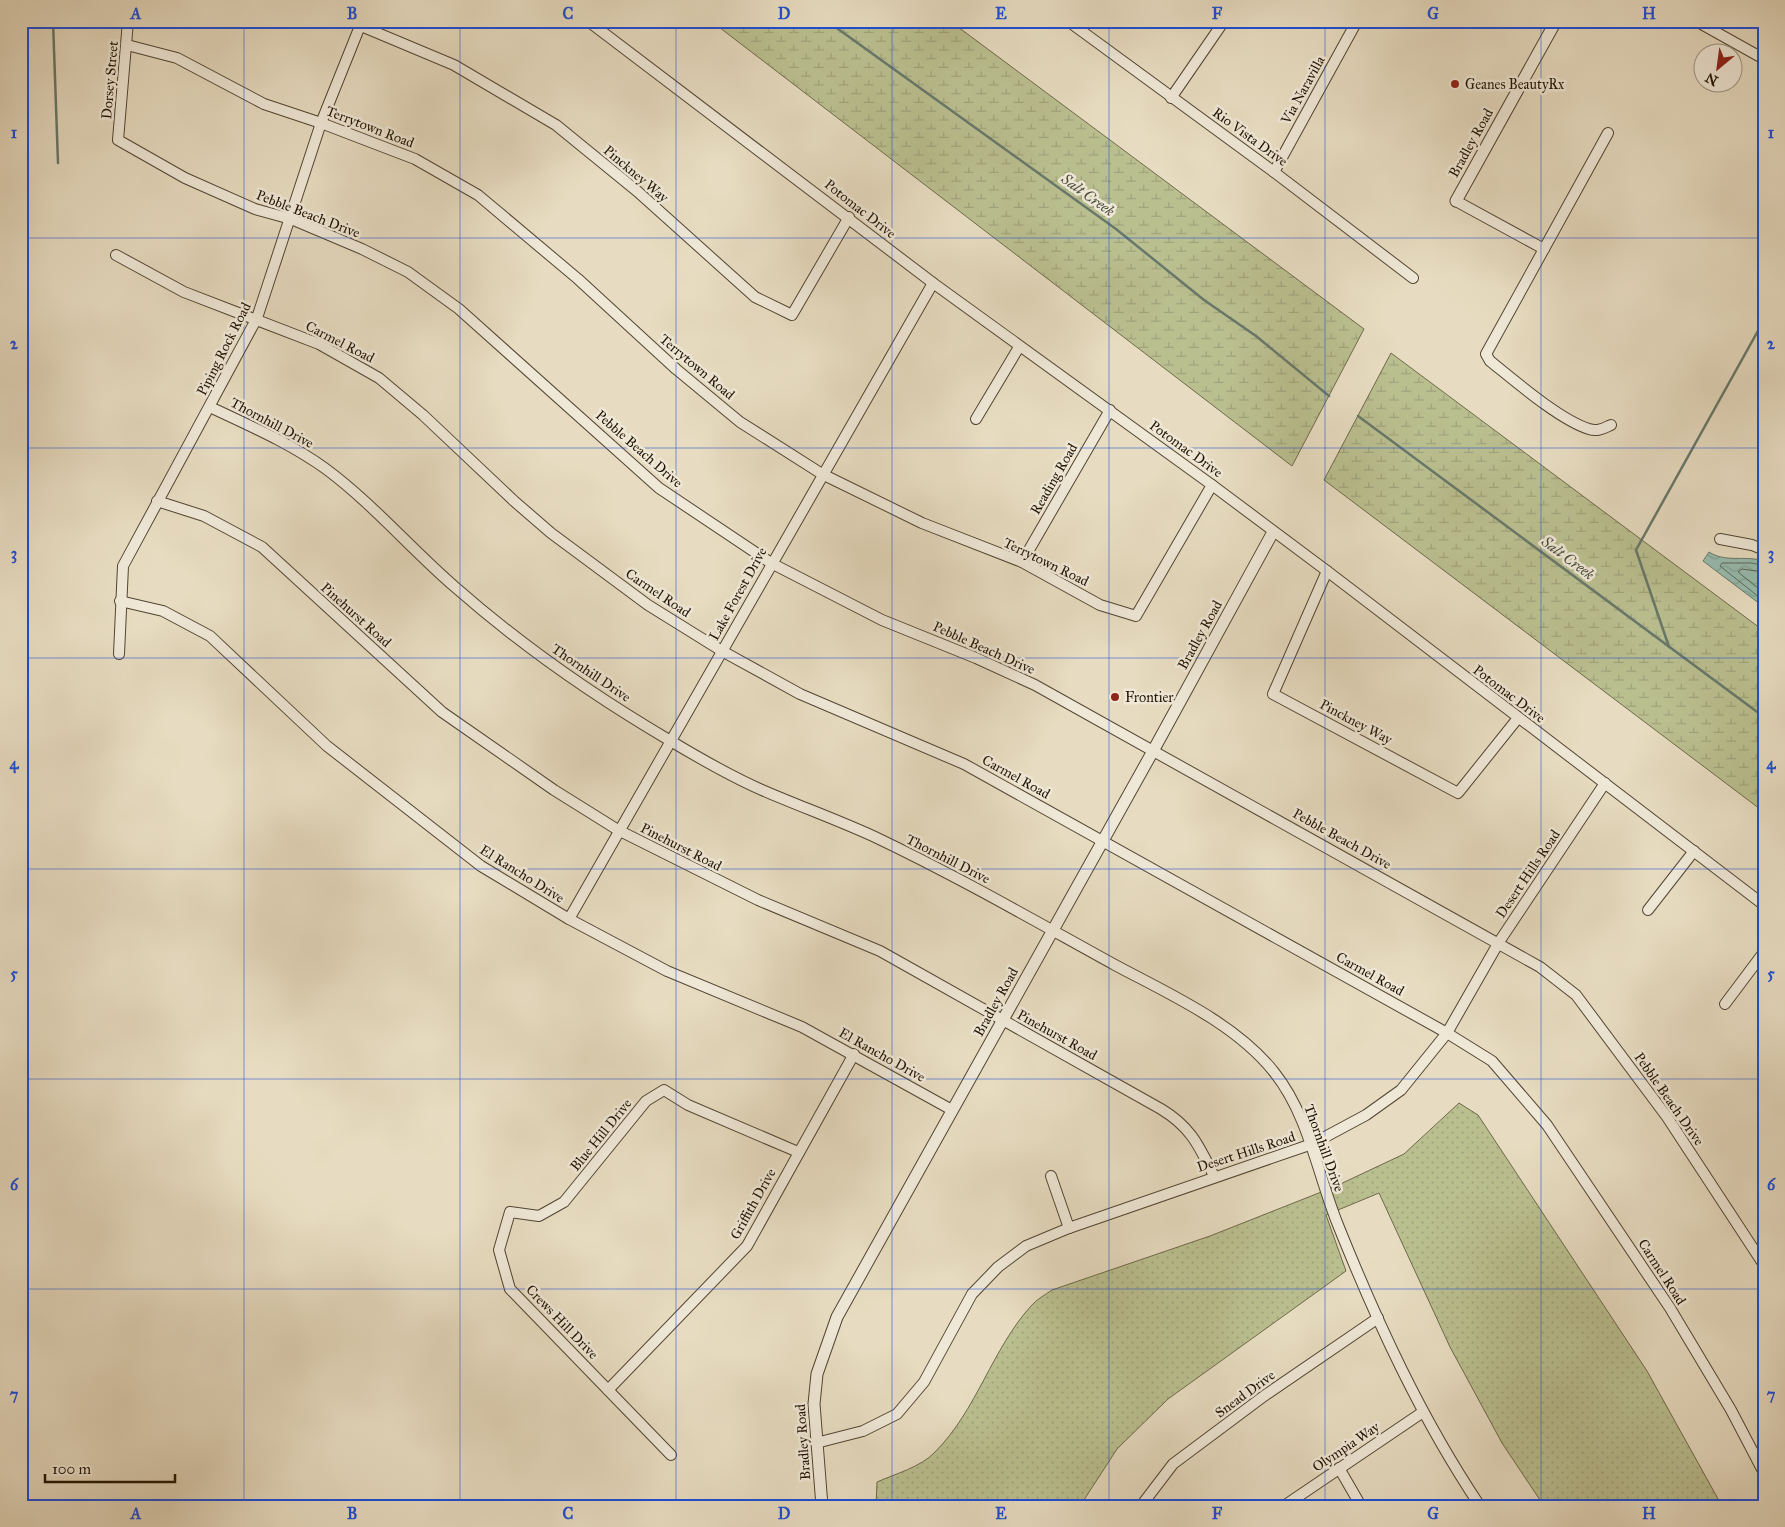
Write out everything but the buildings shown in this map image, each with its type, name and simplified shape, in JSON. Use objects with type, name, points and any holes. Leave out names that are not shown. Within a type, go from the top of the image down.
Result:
[{"type":"street","name":"Dorsey Street","points":[[118,140],[128,21]]},
{"type":"street","name":"Pinckney Way","points":[[349,21],[361,23],[454,65],[556,125],[637,191],[755,297],[792,315],[849,218]]},
{"type":"street","name":"Potomac Drive","points":[[588,21],[1018,347],[1110,410],[1327,571],[1764,905]]},
{"type":"street","points":[[1171,98],[1224,21]]},
{"type":"street","name":"Via Naravilla","points":[[1274,172],[1357,21]]},
{"type":"street","name":"Bradley Road","points":[[1456,201],[1556,21]]},
{"type":"street","points":[[1696,21],[1764,59]]},
{"type":"street","name":"Rio Vista Drive","points":[[1071,22],[1171,98],[1274,172],[1413,278]]},
{"type":"street","name":"Piping Rock Road","points":[[119,654],[122,566],[257,318],[291,220],[321,123],[361,23]]},
{"type":"street","name":"Terrytown Road","points":[[127,45],[177,58],[264,104],[321,123],[415,159],[478,195],[578,279],[676,369],[733,416],[822,474],[922,523],[1022,562],[1100,605],[1136,616],[1212,485]]},
{"type":"street","points":[[1608,133],[1486,354],[1490,361],[1567,417],[1589,429],[1599,430],[1611,425]]},
{"type":"street","name":"Pebble Beach Drive","points":[[118,140],[185,178],[254,209],[291,220],[362,249],[408,272],[459,309],[659,488],[771,563],[882,620],[976,658],[1035,685],[1540,966],[1576,996],[1667,1117],[1764,1264]]},
{"type":"street","points":[[1456,201],[1544,250]]},
{"type":"street","name":"Carmel Road","points":[[116,255],[184,292],[257,318],[319,344],[379,378],[423,415],[514,502],[551,534],[648,605],[722,651],[800,694],[964,764],[1448,1033],[1492,1061],[1547,1125],[1670,1308],[1731,1410],[1764,1473]]},
{"type":"street","name":"Lake Forest Drive","points":[[569,919],[618,830],[933,283]]},
{"type":"street","points":[[976,419],[1018,347]]},
{"type":"street","name":"Thornhill Drive","points":[[210,407],[290,445],[324,468],[349,487],[456,588],[557,668],[670,741],[757,788],[870,834],[943,870],[1170,994],[1247,1044],[1272,1069],[1290,1095],[1312,1144],[1334,1214],[1378,1318],[1423,1412],[1450,1461],[1480,1506]]},
{"type":"street","name":"Reading Road","points":[[1022,562],[1110,410]]},
{"type":"street","name":"Pinehurst Road","points":[[157,501],[204,516],[262,547],[442,712],[554,790],[618,830],[758,900],[880,951],[1179,1120],[1194,1135],[1214,1176]]},
{"type":"street","name":"Bradley Road","points":[[822,1506],[814,1404],[817,1374],[825,1346],[838,1317],[1052,930],[1154,751],[1273,532]]},
{"type":"street","points":[[1720,539],[1752,545],[1764,550]]},
{"type":"street","name":"Pinckney Way","points":[[1327,571],[1273,694],[1458,793],[1518,718]]},
{"type":"street","name":"El Rancho Drive","points":[[120,601],[163,611],[210,636],[327,746],[482,866],[569,919],[667,971],[802,1027],[854,1054],[952,1110]]},
{"type":"street","name":"Desert Hills Road","points":[[816,1443],[863,1431],[897,1414],[924,1382],[972,1294],[998,1267],[1026,1246],[1069,1228],[1214,1176],[1245,1168],[1312,1144],[1366,1115],[1401,1090],[1448,1033],[1499,942],[1606,783]]},
{"type":"street","points":[[1648,910],[1694,851]]},
{"type":"street","points":[[1725,1004],[1764,952]]},
{"type":"street","name":"Griffith Drive","points":[[608,1390],[747,1246],[854,1054]]},
{"type":"street","name":"Blue Hill Drive","points":[[510,1212],[539,1216],[564,1202],[646,1101],[664,1090],[688,1105],[798,1152]]},
{"type":"street","points":[[1051,1176],[1069,1228]]},
{"type":"street","name":"Crews Hill Drive","points":[[510,1212],[499,1250],[510,1289],[671,1455]]},
{"type":"street","name":"Snead Drive","points":[[1141,1506],[1173,1464],[1264,1396],[1378,1318]]},
{"type":"street","name":"Olympia Way","points":[[1284,1506],[1423,1412]]},
{"type":"street","points":[[1339,1468],[1361,1506]]},
{"type":"green space","points":[[711,21],[950,21],[1364,329],[1292,466]]},
{"type":"green space","points":[[1391,353],[1764,631],[1764,812],[1324,480]]},
{"type":"green space","points":[[1459,1103],[1478,1115],[1647,1371],[1722,1506],[1544,1506],[1502,1443],[1450,1347],[1379,1193],[1326,1215],[1346,1271],[1168,1399],[1117,1449],[1080,1506],[876,1506],[877,1482],[923,1462],[950,1435],[974,1399],[1005,1341],[1017,1323],[1041,1297],[1052,1290],[1210,1236],[1334,1187],[1404,1154]]},
{"type":"water","points":[[1709,552],[1722,557],[1764,561],[1764,607],[1703,561]]},
{"type":"waterway","points":[[53,21],[58,163]]},
{"type":"waterway","name":"Salt Creek","points":[[827,21],[1116,229],[1204,300],[1256,336],[1329,396]]},
{"type":"waterway","points":[[1669,647],[1636,550],[1764,320]]},
{"type":"waterway","name":"Salt Creek","points":[[1358,416],[1764,717]]},
{"type":"place","name":"Geanes BeautyRx","points":[[1455,84]]},
{"type":"place","name":"Frontier","points":[[1115,697]]}]
